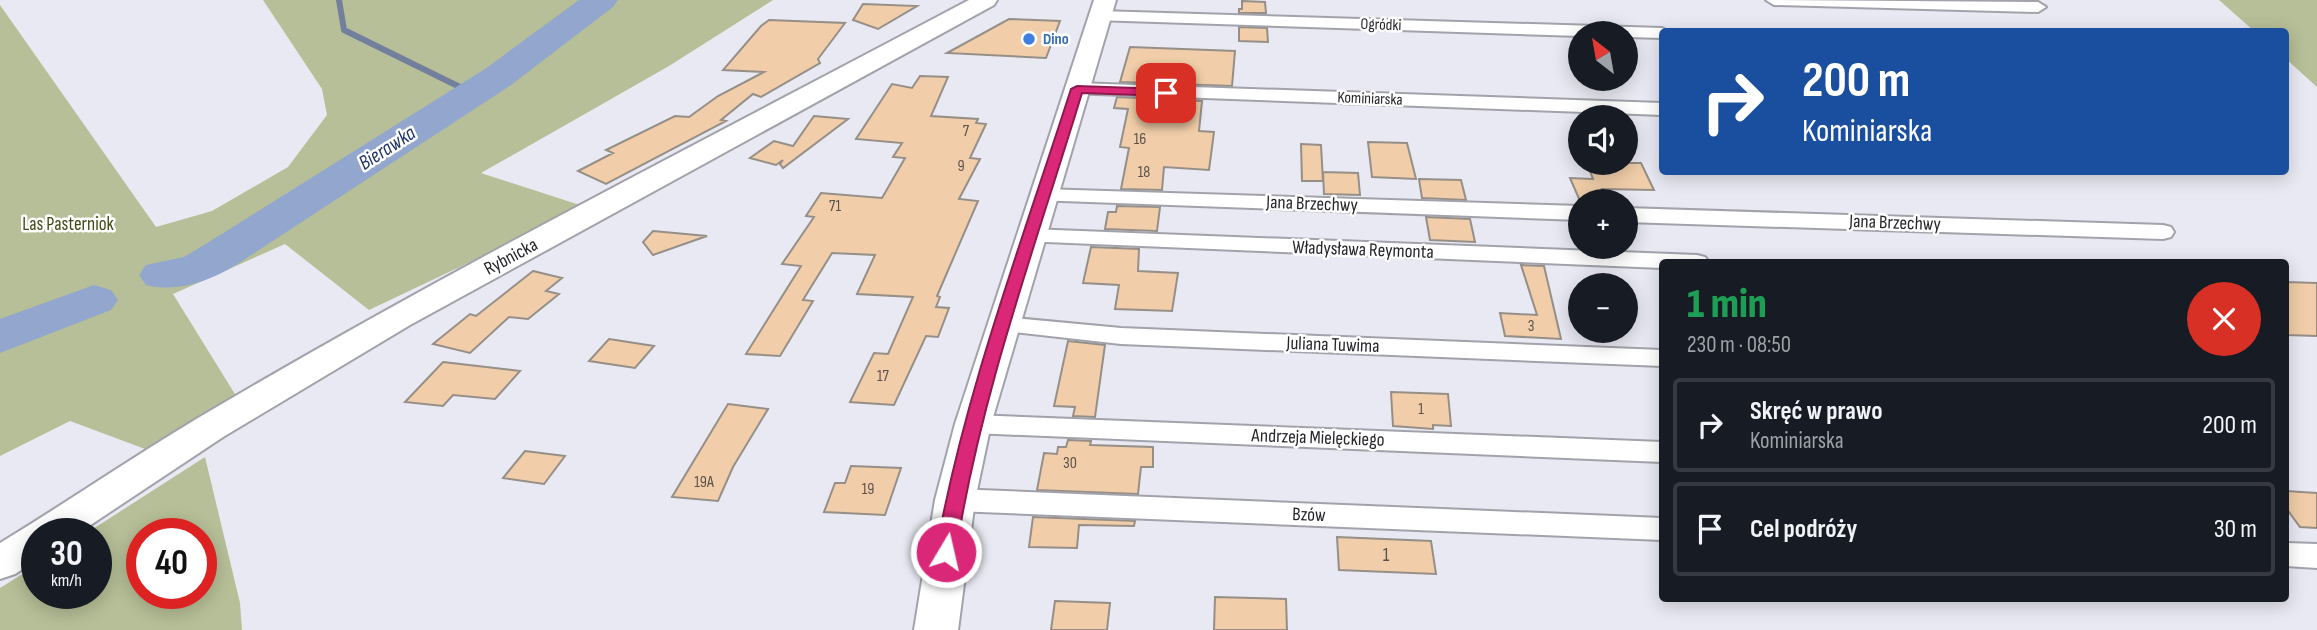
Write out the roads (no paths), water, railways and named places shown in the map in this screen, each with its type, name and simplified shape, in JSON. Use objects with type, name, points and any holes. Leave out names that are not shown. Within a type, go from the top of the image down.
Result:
[{"type":"main road","name":"Rybnicka","points":[[71,518],[210,428],[398,318],[986,0]]},
{"type":"main road","points":[[936,630],[955,500],[973,424],[1102,8]]},
{"type":"main road","points":[[0,564],[21,550]]},
{"type":"street","points":[[1774,0],[2038,7]]},
{"type":"street","name":"Ogródki","points":[[1102,8],[1659,33]]},
{"type":"street","name":"Kominiarska","points":[[1077,89],[1659,108]]},
{"type":"street","name":"Jana Brzechwy","points":[[1043,195],[1568,213]]},
{"type":"street","name":"Jana Brzechwy","points":[[1638,215],[2163,232]]},
{"type":"street","name":"Władysława Reymonta","points":[[1030,236],[1659,261]]},
{"type":"street","name":"Juliana Tuwima","points":[[1003,325],[1121,337],[1659,358]]},
{"type":"street","name":"Andrzeja Mielęckiego","points":[[973,424],[1659,452]]},
{"type":"street","name":"Bzów","points":[[955,500],[1659,529]]},
{"type":"street","points":[[2289,555],[2317,556]]},
{"type":"waterway","points":[[339,0],[344,30],[472,93]]},
{"type":"waterway","name":"Bierawka","points":[[163,275],[198,268],[220,255],[498,77],[601,0]]},
{"type":"waterway","name":"Bierawka","points":[[0,337],[94,300]]},
{"type":"place","name":"Dino","points":[[1029,39]]},
{"type":"park label","name":"Las Pasterniok","points":[[68,224]]}]
